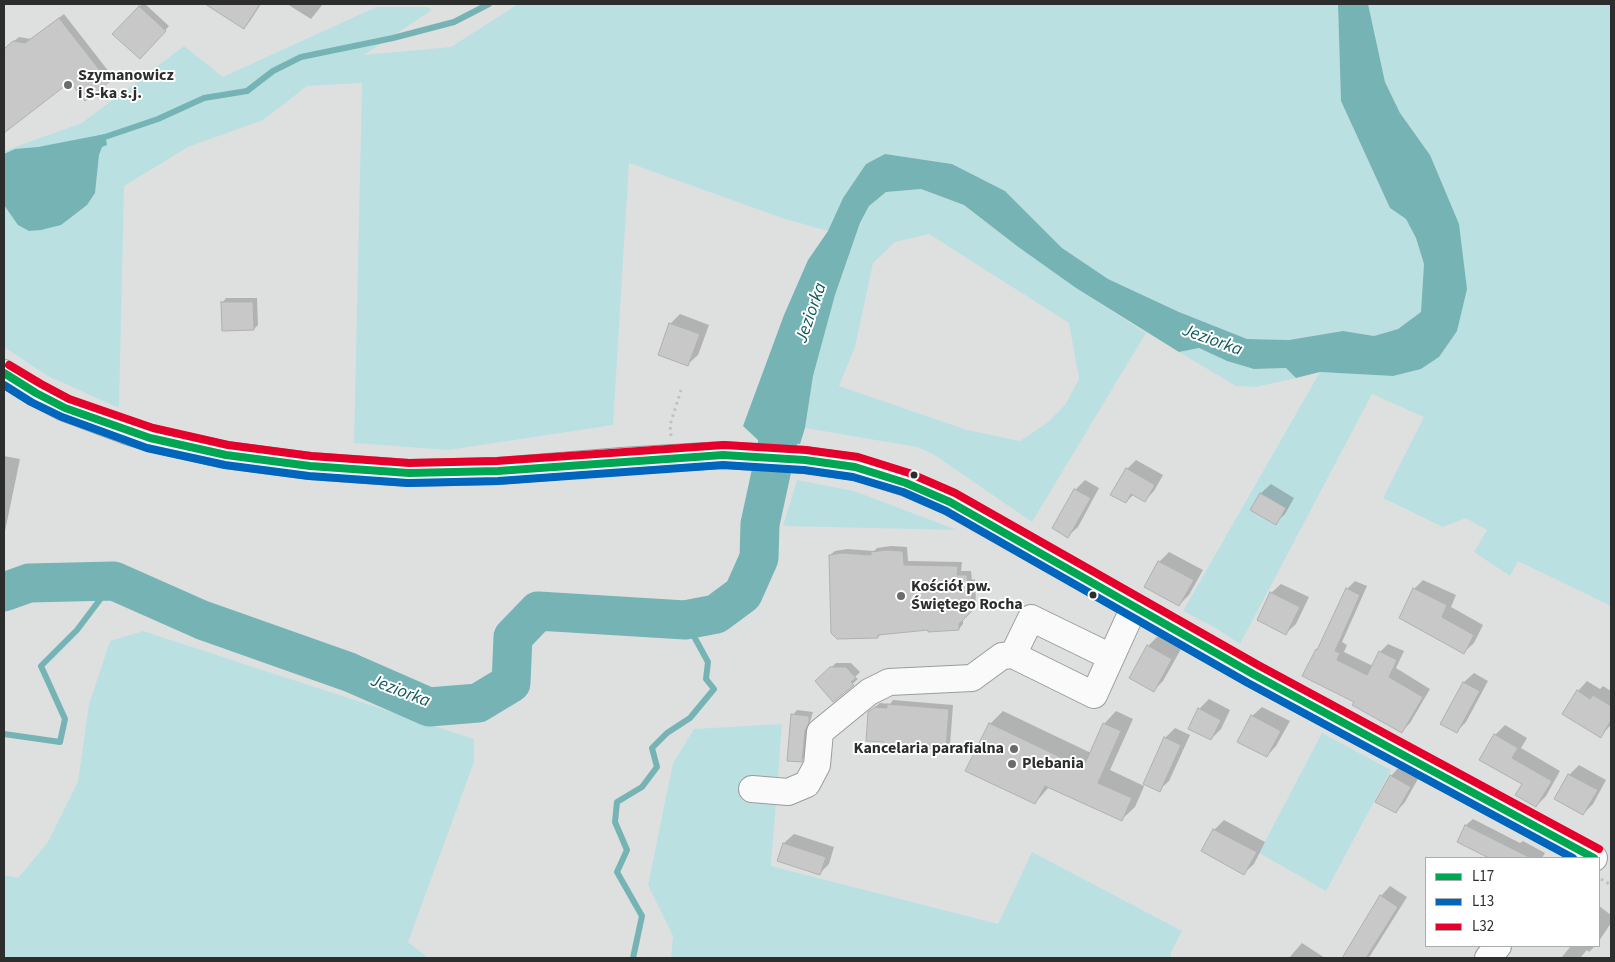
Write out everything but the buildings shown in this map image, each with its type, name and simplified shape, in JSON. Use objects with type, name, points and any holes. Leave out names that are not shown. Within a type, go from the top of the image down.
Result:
[{"type":"street","points":[[4,373],[64,408],[124,430],[168,443],[226,455],[310,466],[409,473],[498,471],[723,455],[805,460],[855,467],[906,483],[950,502],[1253,674],[1585,857]]},
{"type":"street","points":[[752,790],[788,792],[807,784],[817,765],[820,732],[869,692],[888,682],[972,678],[1002,656],[1013,655],[1094,695],[1134,607]]},
{"type":"street","points":[[1013,655],[1031,618],[1111,656]]},
{"type":"street","points":[[1488,958],[1497,947]]},
{"type":"path","points":[[672,442],[670,425],[681,390]]},
{"type":"path","points":[[1600,879],[1611,885]]},
{"type":"shaded area","points":[[518,4],[1338,4],[1341,101],[1390,208],[1406,219],[1416,238],[1424,264],[1421,312],[1398,329],[1374,336],[1343,331],[1289,340],[1247,339],[1179,312],[1108,279],[1062,248],[1005,191],[952,164],[885,154],[866,164],[843,198],[828,231],[782,218],[629,163],[613,425],[448,450],[354,443],[362,83],[307,86],[263,120],[188,147],[124,186],[119,408],[46,375],[4,347],[4,151],[82,123],[184,46],[223,77],[376,7],[428,7],[432,10],[364,55],[451,47]]},
{"type":"shaded area","points":[[1368,4],[1611,4],[1611,606],[1518,561],[1510,576],[1474,552],[1487,530],[1466,518],[1443,527],[1383,498],[1424,417],[1372,394],[1240,644],[1216,628],[1183,611],[1320,372],[1393,376],[1421,369],[1439,357],[1430,155],[1400,113],[1385,82]]},
{"type":"shaded area","points":[[921,189],[964,205],[1076,288],[1146,333],[1032,522],[933,454],[917,447],[805,428],[813,376],[835,295],[860,224],[869,206],[886,192]],"holes":[[[929,234],[1069,323],[1079,379],[1065,405],[1047,423],[1020,441],[967,430],[839,386],[855,347],[873,263],[895,242]]]},
{"type":"shaded area","points":[[1199,348],[1227,361],[1254,369],[1286,368],[1296,378],[1256,387],[1236,386],[1179,352]]},
{"type":"shaded area","points":[[797,480],[854,491],[957,530],[783,526]]},
{"type":"shaded area","points":[[143,631],[474,739],[474,762],[408,942],[426,956],[425,958],[4,958],[4,875],[18,878],[48,842],[78,782],[89,704],[110,641]]},
{"type":"shaded area","points":[[782,724],[771,866],[998,924],[1032,852],[1182,931],[1171,952],[1171,958],[671,958],[673,936],[648,885],[673,763],[694,729]]},
{"type":"shaded area","points":[[1322,733],[1391,770],[1326,891],[1259,853]]},
{"type":"water","points":[[1338,4],[1368,4],[1385,82],[1400,113],[1430,155],[1459,224],[1467,289],[1457,331],[1439,357],[1421,369],[1393,376],[1320,372],[1296,378],[1286,368],[1254,369],[1227,361],[1199,348],[1179,352],[1076,288],[964,205],[921,189],[886,192],[869,206],[860,223],[835,295],[813,376],[805,428],[800,444],[758,440],[743,426],[784,315],[808,260],[828,231],[843,198],[866,164],[885,154],[952,164],[1005,191],[1062,248],[1108,279],[1179,312],[1247,339],[1289,340],[1343,331],[1374,336],[1398,329],[1421,312],[1424,264],[1416,238],[1406,219],[1390,208],[1341,101]]},
{"type":"water","points":[[105,134],[107,145],[102,147],[99,155],[95,193],[87,205],[61,225],[29,231],[18,225],[4,205],[4,154],[15,149],[38,147]]},
{"type":"waterway","points":[[99,139],[158,119],[204,98],[247,91],[273,71],[301,57],[393,38],[454,22],[489,4]]},
{"type":"waterway","name":"Jeziorka","points":[[4,592],[29,583],[114,581],[202,620],[349,672],[429,707],[478,703],[511,683],[513,637],[538,611],[685,620],[716,614],[743,594],[759,558],[760,524],[789,390]]},
{"type":"waterway","points":[[4,734],[60,742],[65,719],[41,666],[77,630],[114,581]]},
{"type":"waterway","points":[[633,958],[642,916],[617,872],[627,850],[615,822],[617,802],[642,787],[657,767],[652,748],[667,733],[690,718],[714,689],[706,679],[708,662],[685,620]]},
{"type":"transit line","name":"L32","points":[[9,365],[69,399],[153,428],[228,445],[311,456],[409,463],[497,461],[724,445],[806,450],[858,457],[909,473],[955,493],[1258,665],[1599,849]]},
{"type":"transit line","name":"L17","points":[[4,373],[65,408],[150,438],[226,455],[310,466],[409,473],[498,471],[723,455],[805,460],[855,467],[906,483],[950,502],[1253,674],[1592,857]]},
{"type":"transit line","name":"L13","points":[[4,385],[31,402],[62,417],[147,448],[225,465],[309,476],[408,483],[498,481],[723,465],[804,470],[853,477],[903,492],[946,511],[1248,683],[1571,857]]},
{"type":"place","name":"Szymanowicz i S-ka s.j.","points":[[68,85]]},
{"type":"place","name":"Kościół pw. Świętego Rocha","points":[[901,596]]},
{"type":"place","name":"Kancelaria parafialna","points":[[1014,749]]},
{"type":"place","name":"Plebania","points":[[1012,764]]}]
